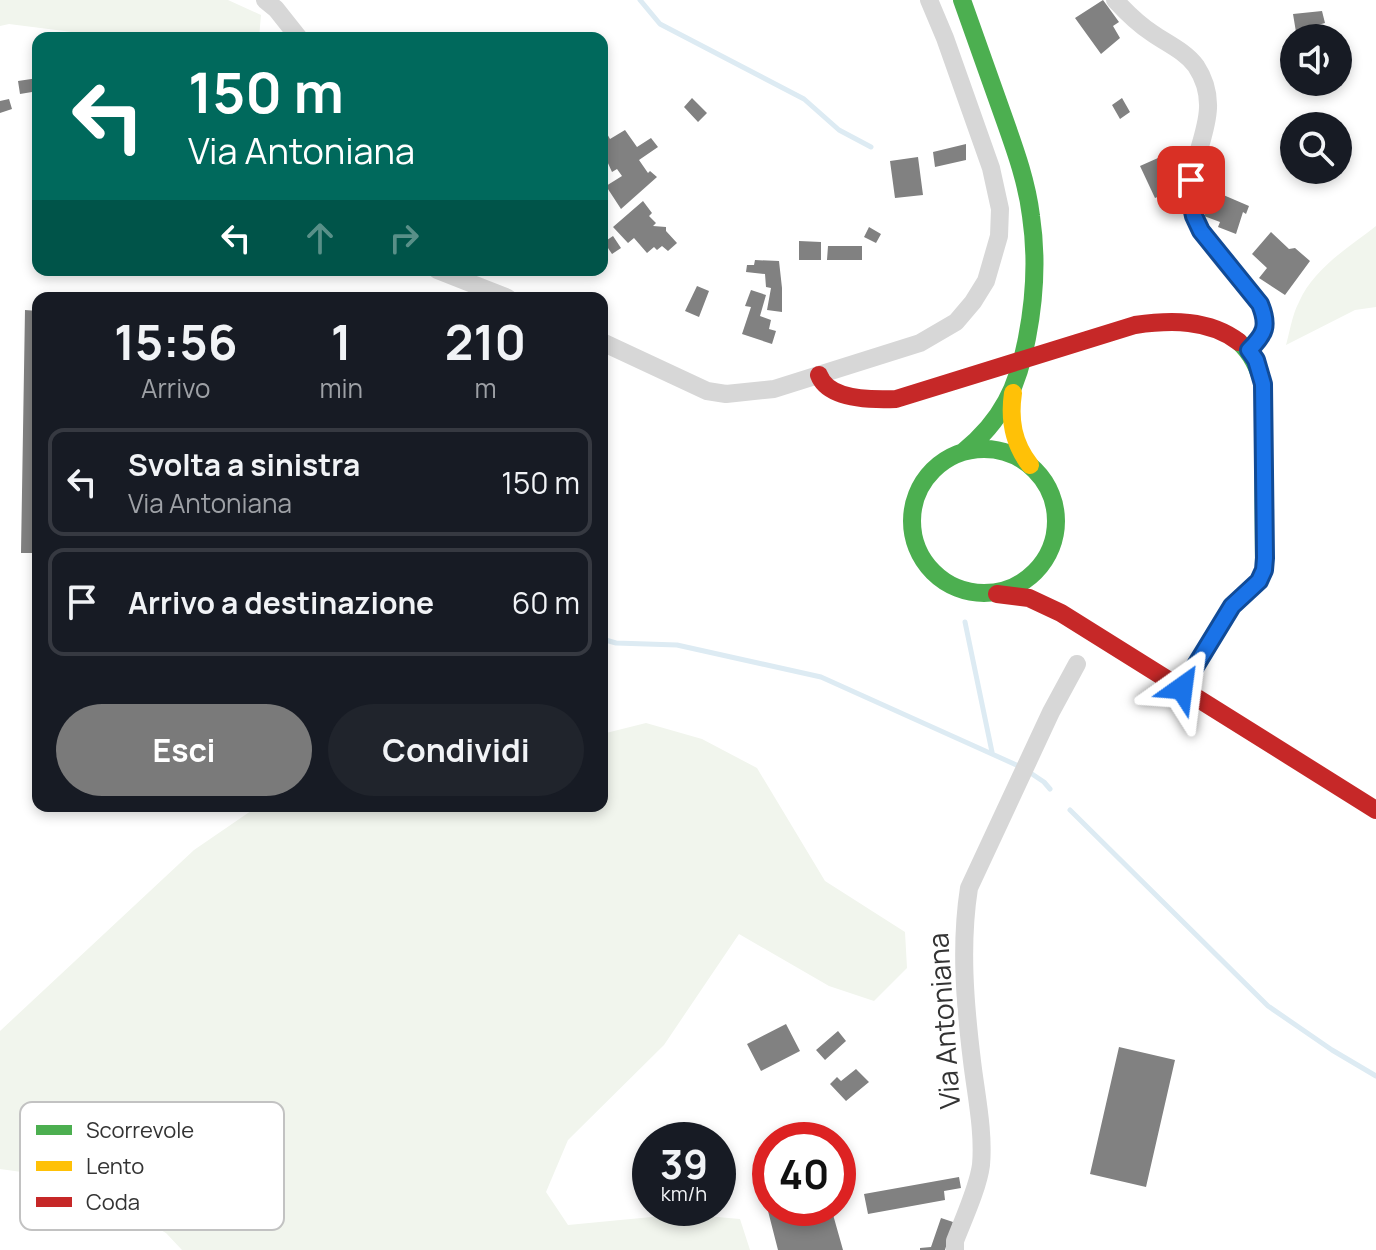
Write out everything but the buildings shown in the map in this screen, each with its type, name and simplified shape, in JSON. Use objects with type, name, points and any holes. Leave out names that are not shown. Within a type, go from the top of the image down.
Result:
[{"type":"street","points":[[265,0],[294,32]]},
{"type":"street","points":[[608,345],[707,391],[726,394],[774,389],[819,375],[920,343],[956,322],[986,281],[999,236],[1000,209],[997,189],[929,0]]},
{"type":"street","points":[[962,0],[1018,158],[1033,226],[1034,294],[1020,370],[1000,416],[984,436],[963,452],[939,464],[923,480],[914,501],[911,523],[915,546],[926,566],[943,581],[964,591],[1029,598],[1061,613],[1376,810]]},
{"type":"street","points":[[1115,0],[1151,33],[1195,64],[1205,85],[1209,111],[1193,170],[1190,198],[1201,231],[1260,304],[1265,316],[1261,338],[1249,350]]},
{"type":"street","points":[[452,276],[493,292]]},
{"type":"street","points":[[819,375],[825,386],[833,390],[864,398],[896,399],[1135,325],[1158,321],[1206,325],[1233,337],[1249,350],[1256,360],[1263,384],[1264,570],[1259,581],[1232,606],[1182,688]]},
{"type":"street","points":[[987,593],[1011,588],[1032,575],[1048,555],[1056,532],[1055,507],[1046,484],[1021,454],[1011,427],[1011,404],[1016,381]]},
{"type":"street","points":[[963,452],[984,448],[1008,452],[1030,465]]},
{"type":"street","points":[[1044,560],[1046,596],[1061,613]]},
{"type":"street","name":"Via Antoniana","points":[[955,1250],[955,1241],[981,1167],[980,1126],[968,1027],[964,919],[969,888],[1051,712],[1077,664]]},
{"type":"shaded area","points":[[0,0],[228,0],[261,15],[260,32],[72,32],[9,24],[0,26]]},
{"type":"shaded area","points":[[1376,226],[1376,307],[1355,310],[1286,345],[1297,307],[1313,279]]},
{"type":"shaded area","points":[[646,723],[702,739],[757,768],[825,881],[905,932],[907,968],[874,1001],[829,986],[739,934],[664,1045],[568,1140],[546,1192],[568,1225],[632,1219],[632,1226],[736,1226],[736,1219],[740,1219],[750,1250],[182,1250],[161,1230],[284,1230],[284,1102],[20,1102],[20,1172],[0,1169],[0,1031],[194,850],[249,812],[608,812],[608,732]]},
{"type":"waterway","points":[[640,0],[660,24],[804,99],[839,130],[871,147]]},
{"type":"waterway","points":[[965,622],[992,752]]},
{"type":"waterway","points":[[608,641],[677,645],[821,677],[1021,767]]},
{"type":"waterway","points":[[1029,772],[1050,789]]},
{"type":"waterway","points":[[1070,810],[1268,1006],[1376,1076]]},
{"type":"traffic: fast","points":[[962,0],[1024,180],[1033,231],[1034,261],[1030,323],[1019,372],[998,415],[963,452]]},
{"type":"traffic: fast","points":[[1182,688],[1232,606],[1259,581],[1264,570],[1263,384],[1248,351],[1239,342]]},
{"type":"traffic: fast","points":[[984,449],[1012,454],[1035,470],[1051,493],[1056,521],[1051,549],[1035,572],[1012,588],[984,593],[956,588],[933,572],[917,549],[912,521],[917,493],[933,470],[956,454],[984,449]]},
{"type":"traffic: slow","points":[[1013,393],[1014,431],[1030,465]]},
{"type":"traffic: jam","points":[[819,375],[824,383],[841,394],[896,399],[1135,325],[1162,322],[1202,325],[1239,342]]},
{"type":"traffic: jam","points":[[997,594],[1029,598],[1061,613],[1376,810]]},
{"type":"route","points":[[1182,688],[1232,606],[1259,581],[1265,558],[1263,384],[1256,360],[1249,350],[1261,338],[1265,316],[1260,304],[1201,231],[1190,198],[1191,180]]}]
